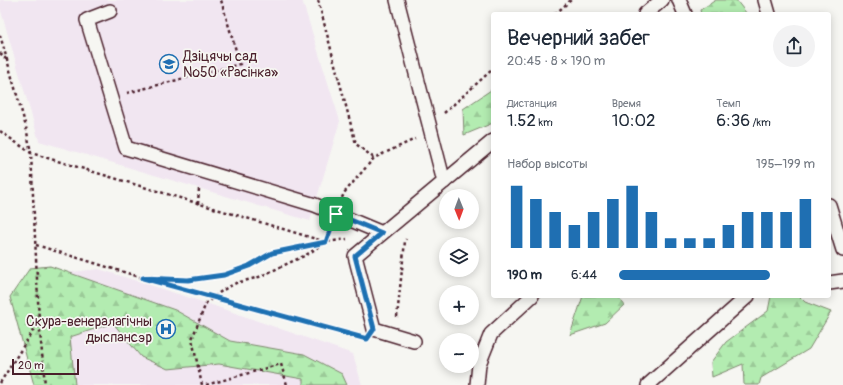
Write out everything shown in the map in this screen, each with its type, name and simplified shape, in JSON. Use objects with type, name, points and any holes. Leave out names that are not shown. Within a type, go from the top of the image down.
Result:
[{"type":"lane","points":[[397,0],[444,182]]},
{"type":"lane","points":[[647,12],[662,0]]},
{"type":"lane","points":[[679,0],[684,12]]},
{"type":"lane","points":[[765,0],[769,12]]},
{"type":"lane","points":[[110,10],[87,20],[126,148],[314,205],[382,233]]},
{"type":"lane","points":[[414,341],[395,334],[374,329],[355,256],[491,143]]},
{"type":"lane","points":[[831,212],[843,250]]},
{"type":"lane","points":[[831,283],[843,281]]},
{"type":"lane","points":[[479,356],[491,334],[530,298]]},
{"type":"lane","points":[[648,385],[746,298]]},
{"type":"lane","points":[[476,373],[477,385]]},
{"type":"path","points":[[111,98],[240,64],[222,0]]},
{"type":"path","points":[[318,0],[356,144],[374,158]]},
{"type":"path","points":[[557,12],[570,0]]},
{"type":"path","points":[[0,35],[26,127],[31,153],[39,320],[45,385]]},
{"type":"path","points":[[0,53],[7,61]]},
{"type":"path","points":[[0,131],[31,153],[326,242]]},
{"type":"path","points":[[202,385],[192,339],[206,303],[223,290],[236,283],[259,276],[294,262],[326,242],[344,193],[374,158],[417,138]]},
{"type":"path","points":[[143,278],[188,280],[224,275],[249,266],[272,253],[382,233],[405,241],[395,334]]},
{"type":"path","points":[[36,245],[143,278],[367,339],[374,329]]},
{"type":"path","points":[[0,383],[39,320]]},
{"type":"path","points":[[206,385],[281,364],[287,385]]},
{"type":"shaded area","name":"Дзіцячы сад №50 «Расінка»","points":[[0,0],[302,0],[340,121],[310,221],[39,141],[0,8]]},
{"type":"shaded area","name":"Скура-венералагічны дыспансэр","points":[[99,269],[206,303],[353,354],[362,385],[57,385],[63,273]]},
{"type":"green space","points":[[716,0],[736,0],[745,12],[700,12],[700,10]]},
{"type":"green space","points":[[491,90],[491,124],[464,135],[463,109]]},
{"type":"green space","points":[[50,266],[175,310],[230,341],[304,354],[342,374],[347,385],[303,385],[303,379],[219,364],[168,369],[141,357],[113,323],[70,337],[75,385],[34,385],[10,297],[30,268]]},
{"type":"green space","points":[[582,298],[619,298],[624,305],[605,323],[570,335]]},
{"type":"green space","points":[[771,298],[801,298],[805,302],[831,312],[809,349],[761,378],[759,385],[744,385],[743,364],[712,377],[711,362],[726,342],[768,311]]},
{"type":"place","name":"Дзіцячы сад №50 «Расінка»","points":[[169,64]]},
{"type":"place","name":"Скура-венералагічны дыспансэр","points":[[166,329]]},
{"type":"route","points":[[336,214],[382,233],[355,256],[374,329],[367,339],[143,278],[188,280],[224,275],[249,266],[272,253],[326,242],[336,214]]}]
